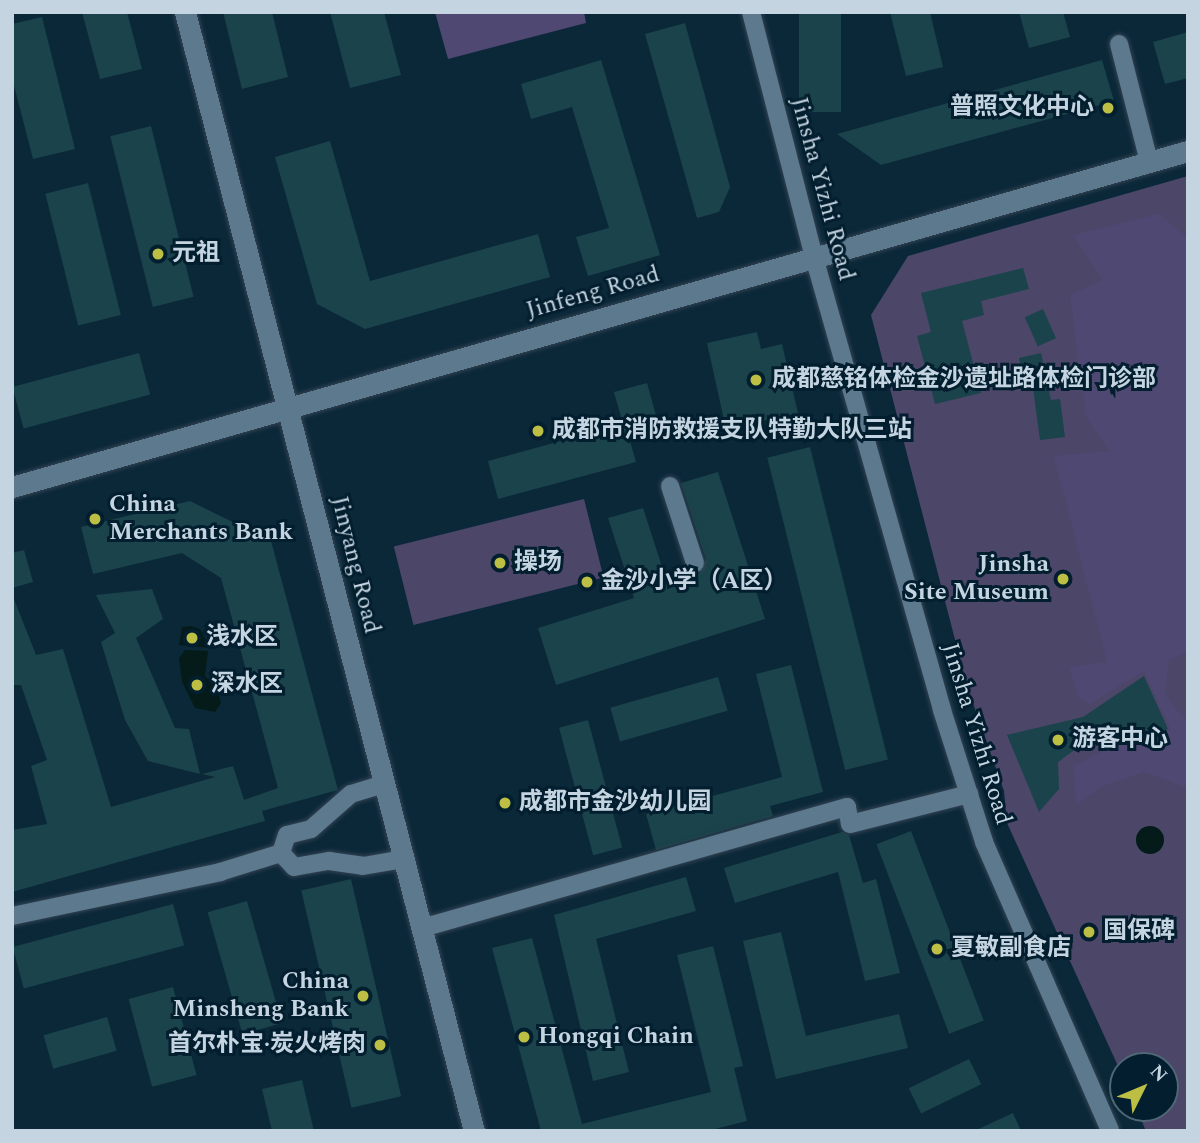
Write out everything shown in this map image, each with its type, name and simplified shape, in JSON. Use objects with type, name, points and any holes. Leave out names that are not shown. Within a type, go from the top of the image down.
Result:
[{"type":"street","name":"Jinyang Road","points":[[185,12],[474,1131]]},
{"type":"street","name":"Jinsha Yizhi Road","points":[[751,12],[814,257],[969,794],[994,866],[1110,1131]]},
{"type":"street","points":[[1119,44],[1149,162]]},
{"type":"street","name":"Jinfeng Road","points":[[12,487],[1188,151]]},
{"type":"street","points":[[670,486],[695,563]]},
{"type":"street","points":[[281,853],[287,835],[311,829],[351,794],[384,783]]},
{"type":"street","points":[[422,928],[847,807],[850,824],[969,794]]},
{"type":"street","points":[[281,853],[295,867],[404,859]]},
{"type":"street","points":[[12,916],[220,872],[281,853]]},
{"type":"shaded area","points":[[435,12],[584,12],[586,23],[448,59]]},
{"type":"shaded area","name":"Jinsha Site Museum","points":[[1188,176],[1188,1131],[1146,1131],[1142,1122],[1179,1122],[1179,1052],[1112,1052],[1007,823],[1004,791],[967,686],[871,315],[908,256]]},
{"type":"shaded area","points":[[1159,214],[1188,239],[1188,651],[1169,660],[1165,695],[1188,723],[1188,788],[1143,772],[1099,788],[1076,805],[1073,766],[1109,748],[1171,730],[1144,671],[1089,704],[1079,698],[1069,667],[1107,662],[1054,456],[1110,451],[1086,417],[1070,295],[1103,280],[1073,235]]},
{"type":"shaded area","name":"操场","points":[[584,499],[604,578],[413,625],[394,546]]},
{"type":"shaded area","points":[[182,627],[200,629],[210,648],[179,645]]},
{"type":"shaded area","points":[[185,650],[208,651],[205,676],[218,691],[221,703],[215,712],[195,708],[182,682],[179,658]]},
{"type":"shaded area","points":[[1150,826],[1160,830],[1164,840],[1160,850],[1150,854],[1140,850],[1136,840],[1140,830]]},
{"type":"building","points":[[82,12],[127,12],[142,69],[100,79]]},
{"type":"building","points":[[223,12],[272,12],[288,77],[242,89]]},
{"type":"building","points":[[330,12],[384,12],[401,75],[350,88]]},
{"type":"building","points":[[799,12],[841,12],[841,112],[799,112]]},
{"type":"building","points":[[890,12],[930,12],[943,67],[906,76]]},
{"type":"building","points":[[1019,12],[1063,12],[1070,37],[1029,48]]},
{"type":"building","points":[[42,17],[75,149],[33,159],[12,78],[12,24]]},
{"type":"building","points":[[685,23],[730,187],[719,212],[697,218],[645,34]]},
{"type":"building","points":[[1188,32],[1188,78],[1165,84],[1153,42]]},
{"type":"building","points":[[601,60],[660,255],[588,276],[576,237],[609,228],[572,107],[531,119],[521,84]]},
{"type":"building","points":[[1102,60],[1114,101],[881,165],[837,134]]},
{"type":"building","points":[[151,126],[194,297],[153,307],[110,136]]},
{"type":"building","points":[[330,141],[370,281],[538,234],[550,277],[365,329],[317,304],[275,157]]},
{"type":"building","points":[[88,183],[121,315],[78,326],[45,194]]},
{"type":"building","points":[[1023,268],[1029,289],[981,301],[984,315],[962,321],[981,393],[935,404],[917,336],[931,332],[921,293]]},
{"type":"building","points":[[1043,309],[1056,338],[1038,346],[1025,317]]},
{"type":"building","points":[[757,332],[761,349],[782,344],[798,413],[726,429],[707,343]]},
{"type":"building","points":[[139,353],[150,395],[24,428],[12,387]]},
{"type":"building","points":[[1041,353],[1051,400],[1060,399],[1065,437],[1040,440],[1033,388],[1026,390],[1019,358]]},
{"type":"building","points":[[647,383],[661,433],[630,441],[636,462],[498,499],[488,461],[623,424],[614,392]]},
{"type":"building","points":[[810,447],[888,759],[845,770],[767,458]]},
{"type":"building","points":[[718,472],[765,619],[556,685],[538,628],[634,598],[608,518],[643,508],[667,582],[699,574],[706,559],[681,483]]},
{"type":"building","points":[[190,501],[271,541],[338,790],[262,811],[265,821],[12,892],[12,830],[47,824],[31,766],[47,760],[21,685],[12,685],[12,594],[36,655],[63,649],[111,807],[215,777],[202,774],[233,766],[244,800],[278,788],[221,578],[182,553],[93,574],[81,527]]},
{"type":"building","points":[[24,550],[33,582],[12,588],[12,553]]},
{"type":"building","points":[[152,589],[163,619],[136,638],[175,728],[189,729],[200,774],[148,761],[125,720],[101,642],[115,633],[96,595]]},
{"type":"building","points":[[791,665],[823,792],[770,806],[773,816],[656,850],[646,814],[782,777],[756,674]]},
{"type":"building","name":"游客中心","points":[[1144,676],[1168,729],[1081,745],[1058,762],[1059,789],[1039,812],[1007,735],[1083,717]]},
{"type":"building","points":[[718,677],[728,711],[620,742],[610,708]]},
{"type":"building","points":[[588,720],[622,848],[593,855],[559,728]]},
{"type":"building","points":[[911,831],[984,1021],[949,1034],[876,844]]},
{"type":"building","points":[[842,832],[849,835],[863,883],[876,879],[900,973],[865,981],[838,872],[735,903],[724,868]]},
{"type":"building","points":[[686,877],[696,911],[596,939],[629,1072],[593,1081],[554,915]]},
{"type":"building","points":[[351,879],[401,1096],[351,1108],[301,890]]},
{"type":"building","points":[[247,901],[282,1023],[243,1034],[208,912]]},
{"type":"building","points":[[173,904],[184,946],[24,988],[13,947]]},
{"type":"building","points":[[781,932],[806,1036],[899,1014],[908,1048],[776,1079],[743,941]]},
{"type":"building","points":[[532,938],[582,1124],[711,1092],[677,955],[713,946],[743,1066],[734,1068],[747,1121],[707,1131],[541,1131],[492,948]]},
{"type":"building","points":[[173,987],[197,1075],[152,1087],[129,999]]},
{"type":"building","points":[[107,1017],[117,1051],[53,1069],[44,1035]]},
{"type":"building","points":[[969,1059],[981,1084],[921,1114],[909,1088]]},
{"type":"building","points":[[302,1080],[314,1131],[272,1131],[262,1089]]},
{"type":"building","points":[[1013,1113],[1021,1131],[974,1131]]},
{"type":"place","name":"普照文化中心","points":[[1108,108]]},
{"type":"place","name":"元祖","points":[[158,254]]},
{"type":"place","name":"成都慈铭体检金沙遗址路体检门诊部","points":[[756,380]]},
{"type":"place","name":"成都市消防救援支队特勤大队三站","points":[[538,431]]},
{"type":"place","name":"China Merchants Bank","points":[[95,519]]},
{"type":"place","name":"操场","points":[[500,563]]},
{"type":"place","name":"Jinsha Site Museum","points":[[1063,579]]},
{"type":"place","name":"金沙小学（A区）","points":[[587,582]]},
{"type":"place","name":"浅水区","points":[[192,638]]},
{"type":"place","name":"深水区","points":[[197,685]]},
{"type":"place","name":"游客中心","points":[[1058,740]]},
{"type":"place","name":"成都市金沙幼儿园","points":[[505,803]]},
{"type":"place","name":"国保碑","points":[[1089,932]]},
{"type":"place","name":"夏敏副食店","points":[[937,949]]},
{"type":"place","name":"China Minsheng Bank","points":[[363,996]]},
{"type":"place","name":"Hongqi Chain","points":[[524,1037]]},
{"type":"place","name":"首尔朴宝·炭火烤肉","points":[[380,1045]]}]
